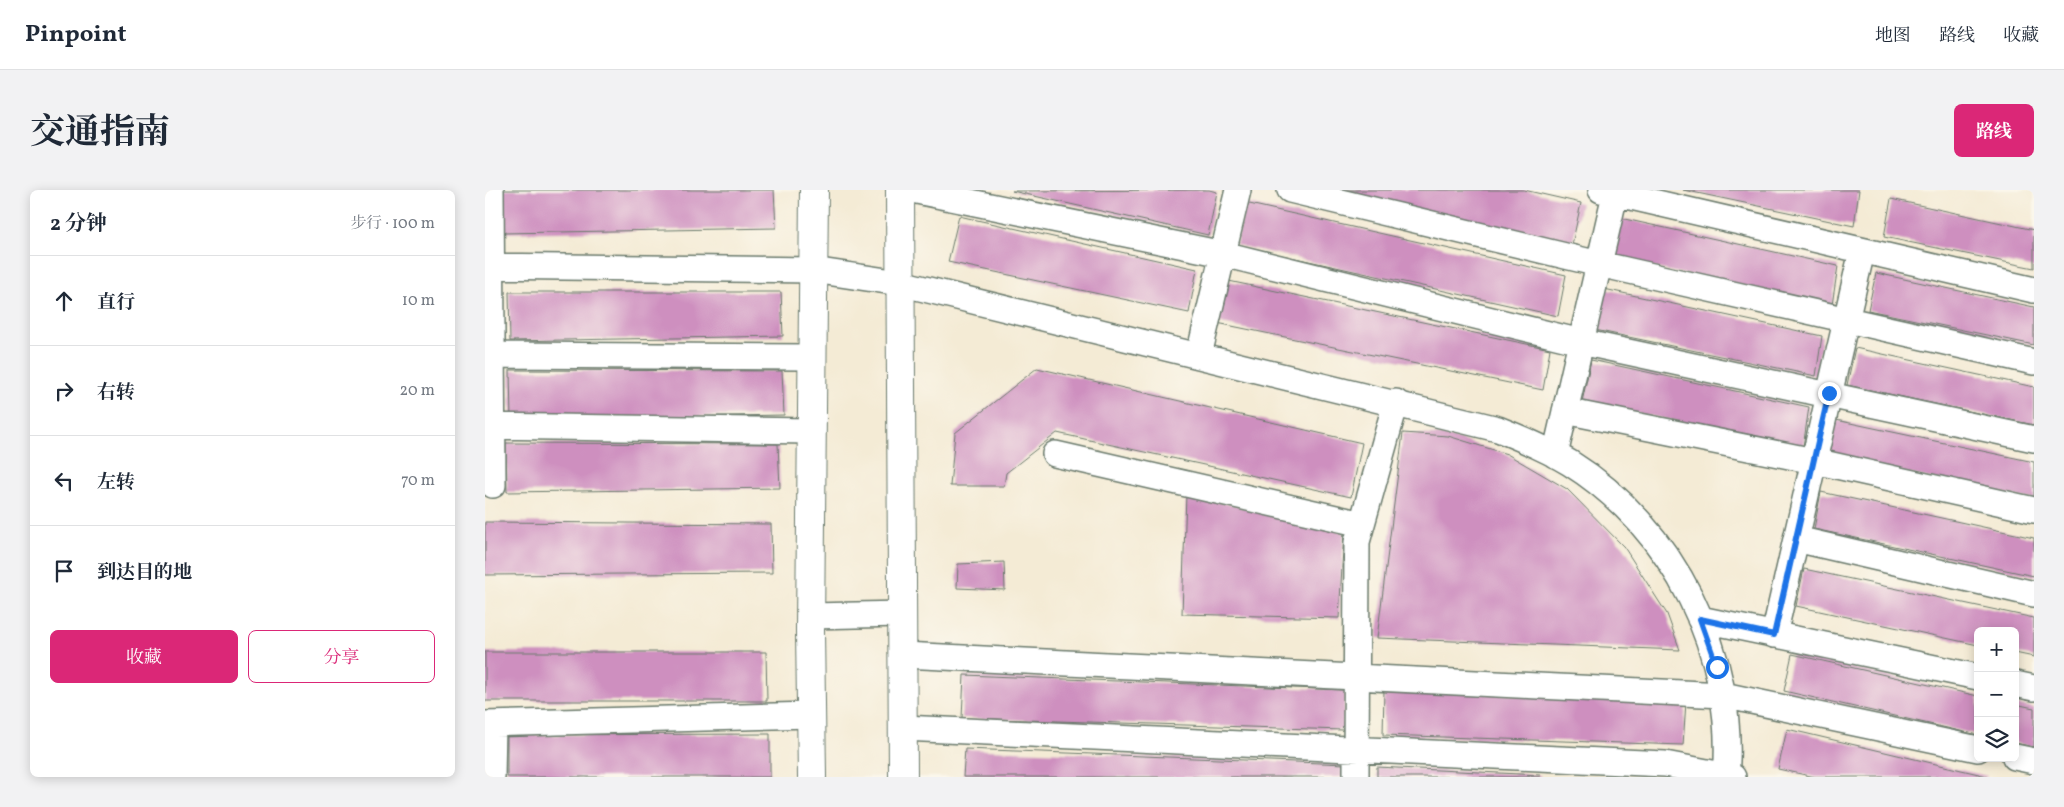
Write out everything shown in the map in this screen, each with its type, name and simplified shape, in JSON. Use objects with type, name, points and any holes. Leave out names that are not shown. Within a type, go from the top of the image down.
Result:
[{"type":"street","points":[[491,190],[488,266],[489,426],[493,485]]},
{"type":"street","points":[[812,777],[811,616],[814,190]]},
{"type":"street","points":[[900,190],[903,777]]},
{"type":"street","points":[[912,190],[1223,254],[1581,342],[1829,393],[2034,438]]},
{"type":"street","points":[[1199,355],[1238,190]]},
{"type":"street","points":[[1291,190],[1599,264],[2034,362]]},
{"type":"street","points":[[1555,454],[1599,264],[1611,191],[2034,290]]},
{"type":"street","points":[[1774,635],[1862,251]]},
{"type":"street","points":[[488,266],[813,270],[900,283],[1396,402],[1498,429],[1555,454],[1608,491],[1649,534],[1681,578],[1700,619],[1717,667],[1723,695],[1728,776],[1665,764],[903,728]]},
{"type":"street","points":[[489,356],[813,357]]},
{"type":"street","points":[[1356,777],[1357,542],[1396,402]]},
{"type":"street","points":[[1565,411],[1813,461],[2034,510]]},
{"type":"street","points":[[489,426],[812,431]]},
{"type":"street","points":[[1055,454],[1362,524]]},
{"type":"street","points":[[1796,539],[2034,594]]},
{"type":"street","points":[[811,616],[902,614]]},
{"type":"street","points":[[1700,619],[1974,676]]},
{"type":"street","points":[[903,656],[1723,695],[1974,748]]},
{"type":"street","points":[[2019,685],[2034,688]]},
{"type":"street","points":[[492,777],[489,724],[811,715]]},
{"type":"street","points":[[2019,758],[2034,761]]},
{"type":"building","points":[[502,190],[774,190],[776,228],[503,233]]},
{"type":"building","points":[[1209,190],[1217,192],[1208,235],[1012,191]]},
{"type":"building","points":[[1326,190],[1524,190],[1581,203],[1572,245]]},
{"type":"building","points":[[1683,190],[1859,190],[1854,226]]},
{"type":"building","points":[[1891,199],[2034,230],[2034,268],[1884,237]]},
{"type":"building","points":[[1245,203],[1566,275],[1558,316],[1236,245]]},
{"type":"building","points":[[959,216],[1197,269],[1189,313],[948,262]]},
{"type":"building","points":[[1620,218],[1838,266],[1832,305],[1611,259]]},
{"type":"building","points":[[1876,273],[2034,307],[2034,345],[1868,310]]},
{"type":"building","points":[[1224,280],[1550,349],[1543,390],[1217,323]]},
{"type":"building","points":[[1604,289],[1822,336],[1816,376],[1595,330]]},
{"type":"building","points":[[509,292],[781,292],[783,336],[510,341]]},
{"type":"building","points":[[1855,348],[2034,387],[2034,425],[1847,385]]},
{"type":"building","points":[[1591,360],[1809,407],[1803,447],[1582,402]]},
{"type":"building","points":[[1037,368],[1362,443],[1351,497],[1057,433],[1006,473],[1004,486],[950,486],[955,433]]},
{"type":"building","points":[[510,370],[782,371],[784,415],[511,420]]},
{"type":"building","points":[[1836,420],[2034,462],[2034,500],[1828,457]]},
{"type":"building","points":[[1403,433],[1448,436],[1507,454],[1567,489],[1624,547],[1667,614],[1680,650],[1377,638]]},
{"type":"building","points":[[506,443],[778,444],[780,488],[507,492]]},
{"type":"building","points":[[1821,492],[2034,538],[2034,576],[1814,529]]},
{"type":"building","points":[[1186,494],[1344,532],[1339,618],[1182,614]]},
{"type":"building","points":[[485,522],[771,524],[772,573],[485,575]]},
{"type":"building","points":[[1004,562],[1005,590],[957,588],[958,564]]},
{"type":"building","points":[[1804,569],[2034,618],[2034,657],[2019,654],[2019,627],[1974,627],[1974,644],[1796,606]]},
{"type":"building","points":[[485,652],[766,652],[767,701],[485,701]]},
{"type":"building","points":[[1792,654],[1974,695],[1974,734],[1784,691]]},
{"type":"building","points":[[964,675],[1345,690],[1343,730],[962,718]]},
{"type":"building","points":[[1384,689],[1686,702],[1683,745],[1383,735]]},
{"type":"building","points":[[2019,705],[2034,708],[2034,747],[2019,744]]},
{"type":"building","points":[[1787,729],[1987,777],[1815,777],[1778,769]]},
{"type":"building","points":[[770,734],[770,777],[507,777],[507,735]]},
{"type":"building","points":[[965,749],[1346,764],[1345,777],[963,777]]},
{"type":"building","points":[[1377,767],[1540,775],[1540,777],[1377,777]]},
{"type":"route","points":[[1717,667],[1709,639],[1700,619],[1774,635],[1829,393]]}]
